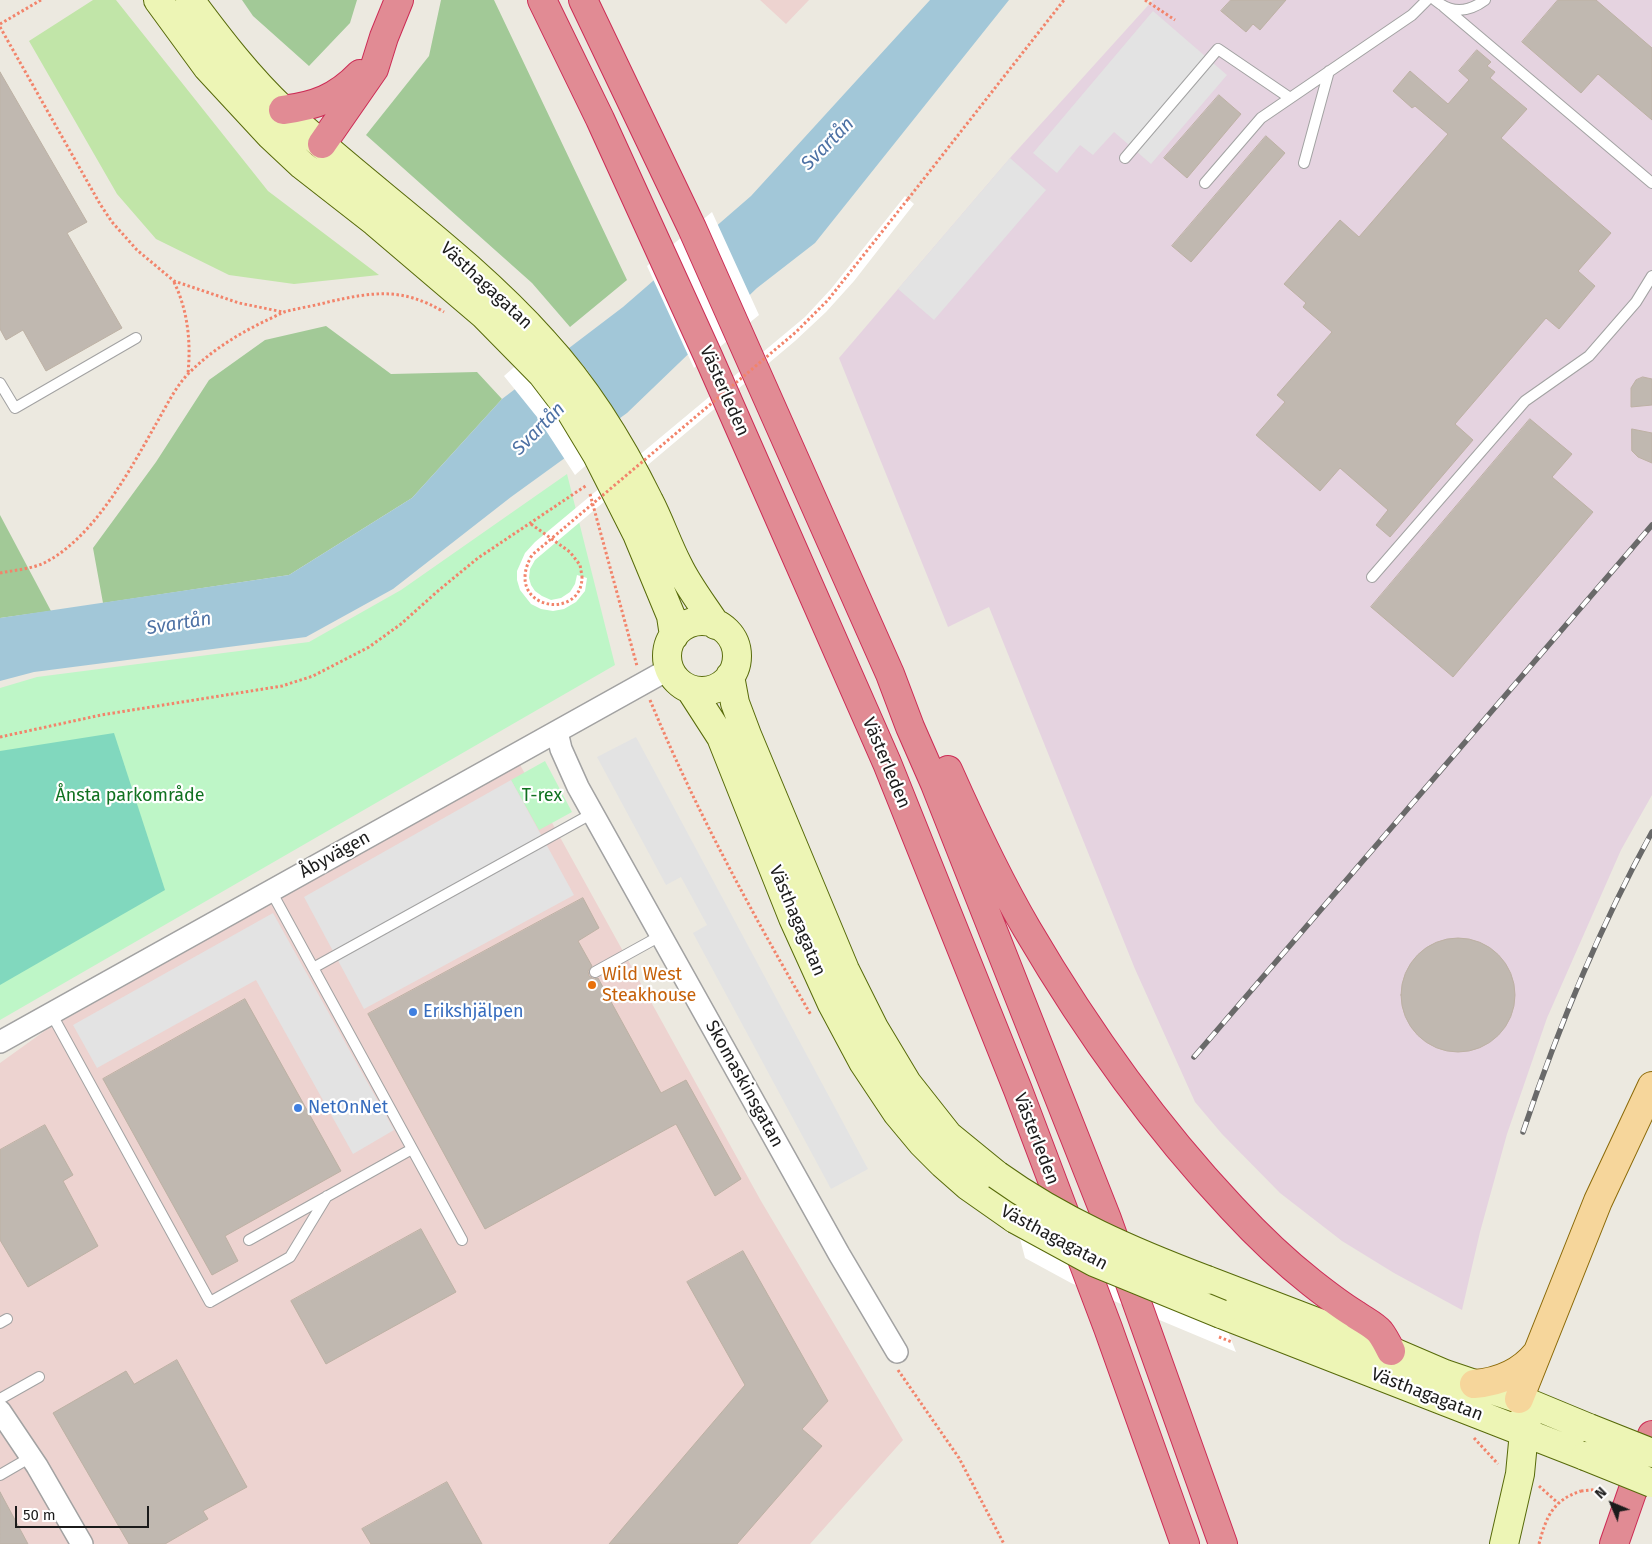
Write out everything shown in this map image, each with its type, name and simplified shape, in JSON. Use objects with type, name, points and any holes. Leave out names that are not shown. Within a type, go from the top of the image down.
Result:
[{"type":"highway","points":[[316,139],[374,69],[399,0]]},
{"type":"highway","name":"Västerleden","points":[[542,0],[600,119],[708,356],[890,772],[1024,1108],[1114,1346],[1185,1544]]},
{"type":"highway","name":"Västerleden","points":[[583,0],[739,331],[890,674],[1027,1014],[1107,1219],[1223,1544]]},
{"type":"highway","points":[[283,110],[308,106],[336,95],[350,84],[378,54]]},
{"type":"highway","points":[[890,674],[912,691],[980,838],[1026,928],[1065,991],[1114,1063],[1185,1155],[1240,1217],[1310,1281],[1379,1331],[1392,1351]]},
{"type":"highway","points":[[1614,1544],[1652,1435]]},
{"type":"main road","name":"Västhagagatan","points":[[158,0],[208,67],[270,135],[294,158],[412,252],[476,307],[535,349],[580,385],[598,411],[606,447],[673,626]]},
{"type":"main road","name":"Västhagagatan","points":[[190,0],[239,65],[283,110],[467,265],[535,349]]},
{"type":"main road","points":[[316,139],[322,180]]},
{"type":"main road","name":"Västhagagatan","points":[[606,447],[648,498],[678,565],[716,625]]},
{"type":"main road","points":[[694,622],[716,625],[730,636],[735,647],[735,665],[724,683],[714,689],[702,691],[690,689],[679,683],[669,669],[667,653],[673,626],[683,627],[694,622]]},
{"type":"main road","name":"Västhagagatan","points":[[730,676],[735,704],[747,735],[844,970],[874,1028],[907,1083],[948,1135],[996,1175],[1050,1210],[1084,1228],[1162,1263],[1392,1351],[1445,1374],[1474,1384],[1490,1383],[1507,1391]]},
{"type":"main road","name":"Västhagagatan","points":[[690,689],[721,737],[793,918],[832,1004],[863,1062],[897,1113],[922,1143],[968,1186],[1015,1220],[1094,1262],[1430,1396],[1480,1427],[1524,1432],[1652,1483]]},
{"type":"main road","points":[[1507,1391],[1514,1374],[1530,1362],[1538,1352],[1598,1201],[1652,1086]]},
{"type":"main road","points":[[1507,1391],[1588,1428],[1652,1453]]},
{"type":"main road","points":[[1504,1544],[1520,1474],[1527,1420],[1507,1391]]},
{"type":"street","name":"Åbyvägen","points":[[0,1042],[669,669]]},
{"type":"street","name":"Skomaskinsgatan","points":[[556,732],[561,749],[578,787],[839,1254],[897,1352]]},
{"type":"street","points":[[0,1411],[31,1457],[82,1544]]},
{"type":"lane","points":[[1205,183],[1261,118],[1412,15],[1427,0]]},
{"type":"lane","points":[[1440,4],[1458,11],[1471,8],[1485,0]]},
{"type":"lane","points":[[1440,4],[1652,183]]},
{"type":"lane","points":[[1125,158],[1218,49],[1290,98]]},
{"type":"lane","points":[[1304,163],[1329,71]]},
{"type":"lane","points":[[1372,577],[1525,401],[1589,356],[1636,302],[1652,276]]},
{"type":"lane","points":[[0,383],[15,408],[136,338]]},
{"type":"lane","points":[[313,968],[593,813]]},
{"type":"lane","points":[[271,891],[462,1240]]},
{"type":"lane","points":[[595,972],[662,935]]},
{"type":"lane","points":[[51,1013],[210,1302],[290,1258],[326,1196]]},
{"type":"lane","points":[[249,1240],[412,1149]]},
{"type":"lane","points":[[0,1399],[39,1377]]},
{"type":"lane","points":[[0,1475],[31,1457]]},
{"type":"path","points":[[40,0],[0,25],[100,204],[112,222],[136,250],[174,281],[239,303],[284,312]]},
{"type":"path","points":[[531,524],[570,552],[580,565],[582,576],[578,593],[569,601],[559,605],[548,605],[529,593],[524,579],[525,568],[532,555],[796,332],[828,300],[1064,0]]},
{"type":"path","points":[[1145,0],[1175,20]]},
{"type":"path","points":[[174,281],[180,294],[189,332],[190,355],[188,374]]},
{"type":"path","points":[[0,573],[31,568],[42,564],[65,550],[76,539],[110,499],[128,473],[173,395],[188,374],[224,343],[238,334],[284,312],[373,293],[414,297],[450,316]]},
{"type":"path","points":[[0,737],[101,715],[282,686],[313,676],[369,647],[401,624],[478,558],[588,485]]},
{"type":"path","points":[[593,504],[638,667]]},
{"type":"path","points":[[646,692],[665,738],[704,818],[770,944],[812,1017]]},
{"type":"path","points":[[897,1352],[893,1360],[901,1375],[960,1458],[1004,1544]]},
{"type":"path","points":[[1480,1427],[1482,1444],[1495,1462]]},
{"type":"path","points":[[1542,1488],[1558,1503]]},
{"type":"path","points":[[1539,1544],[1544,1524],[1551,1510],[1558,1503],[1581,1491]]},
{"type":"shaded area","points":[[760,0],[809,0],[786,24]]},
{"type":"shaded area","points":[[1153,0],[1652,0],[1652,795],[1621,850],[1547,1018],[1507,1134],[1480,1232],[1462,1310],[1394,1273],[1342,1241],[1280,1193],[1222,1134],[1195,1102],[1135,969],[989,607],[948,627],[839,358],[1010,158]]},
{"type":"shaded area","points":[[1153,11],[1227,75],[1151,164],[1114,132],[1093,155],[1080,145],[1057,173],[1033,153]]},
{"type":"shaded area","points":[[1010,158],[1046,190],[934,320],[898,289]]},
{"type":"shaded area","points":[[636,737],[868,1169],[831,1189],[693,933],[707,925],[681,877],[666,885],[597,757]]},
{"type":"shaded area","points":[[519,763],[761,1201],[903,1440],[810,1544],[0,1544],[0,1063],[46,1030]]},
{"type":"shaded area","points":[[511,780],[574,895],[364,1009],[304,897]]},
{"type":"shaded area","points":[[273,913],[394,1130],[353,1154],[256,980],[97,1068],[73,1025]]},
{"type":"green space","points":[[93,0],[116,0],[268,191],[379,275],[294,284],[229,275],[156,239],[117,194],[29,41]]},
{"type":"green space","points":[[242,0],[357,0],[350,23],[309,66],[253,16]]},
{"type":"green space","points":[[441,0],[494,0],[627,280],[570,327],[532,283],[366,135],[429,56]]},
{"type":"green space","points":[[326,326],[391,374],[477,372],[502,399],[412,498],[289,575],[103,603],[93,548],[156,462],[209,380],[265,340]]},
{"type":"green space","name":"Ånsta parkområde","points":[[567,474],[615,665],[0,1020],[0,688],[37,677],[309,642],[401,590]]},
{"type":"green space","points":[[0,515],[51,611],[0,618]]},
{"type":"green space","points":[[114,733],[165,890],[0,985],[0,751]]},
{"type":"green space","name":"T-rex","points":[[545,761],[572,812],[539,830],[511,780]]},
{"type":"water","name":"Svartån","points":[[930,0],[1009,0],[815,243],[757,288],[627,413],[511,497],[393,589],[306,637],[34,672],[0,681],[0,618],[289,575],[412,498],[502,399],[623,307],[751,196]]},
{"type":"pier","points":[[905,196],[914,204],[854,281],[826,312],[795,341],[535,560],[530,569],[529,578],[531,585],[535,591],[551,600],[561,598],[570,592],[575,584],[577,575],[587,578],[585,591],[576,602],[564,609],[553,611],[541,609],[531,604],[520,590],[517,571],[525,553],[535,542],[805,317],[831,289]]},
{"type":"pier","points":[[712,212],[759,315],[694,368],[647,266]]},
{"type":"pier","points":[[555,331],[587,370],[627,429],[575,475],[537,417],[504,376]]},
{"type":"pier","points":[[1000,1161],[1036,1185],[1078,1209],[1132,1235],[1221,1314],[1236,1352],[1071,1283],[1025,1258]]},
{"type":"building","points":[[1231,0],[1286,0],[1260,30],[1253,24],[1246,32],[1221,11]]},
{"type":"building","points":[[1558,0],[1596,0],[1652,48],[1652,120],[1598,74],[1581,93],[1522,42]]},
{"type":"building","points":[[1477,50],[1491,62],[1487,66],[1495,72],[1490,78],[1527,109],[1501,138],[1611,233],[1578,271],[1595,286],[1559,329],[1546,318],[1455,424],[1473,440],[1390,537],[1376,525],[1388,510],[1340,468],[1320,491],[1256,435],[1285,402],[1277,395],[1332,332],[1303,307],[1306,303],[1284,284],[1340,220],[1359,237],[1448,134],[1415,106],[1412,108],[1393,91],[1410,71],[1448,104],[1469,80],[1459,71]]},
{"type":"building","points":[[0,72],[87,222],[67,233],[122,328],[46,371],[23,330],[6,340],[0,329]]},
{"type":"building","points":[[1219,95],[1241,114],[1187,178],[1164,158]]},
{"type":"building","points":[[1266,136],[1285,153],[1191,262],[1172,246]]},
{"type":"building","points":[[1643,377],[1652,379],[1652,405],[1631,407],[1631,388],[1636,380]]},
{"type":"building","points":[[1530,419],[1572,454],[1552,477],[1593,512],[1453,677],[1371,607]]},
{"type":"building","points":[[1632,429],[1652,433],[1652,463],[1638,457],[1632,451]]},
{"type":"building","points":[[583,898],[599,928],[578,941],[592,966],[588,971],[589,976],[594,979],[598,978],[661,1093],[686,1080],[741,1179],[715,1196],[676,1124],[485,1229],[368,1014]]},
{"type":"building","points":[[1458,938],[1480,942],[1499,954],[1511,973],[1515,995],[1511,1017],[1499,1036],[1480,1048],[1458,1052],[1436,1048],[1417,1036],[1405,1017],[1401,995],[1405,973],[1417,954],[1436,942]]},
{"type":"building","points":[[245,999],[341,1171],[225,1236],[238,1261],[212,1275],[103,1079]]},
{"type":"building","points":[[45,1125],[73,1175],[63,1181],[98,1246],[28,1287],[0,1240],[0,1150]]},
{"type":"building","points":[[421,1229],[456,1292],[326,1364],[291,1301]]},
{"type":"building","points":[[743,1251],[828,1401],[802,1429],[822,1446],[737,1544],[609,1544],[745,1385],[687,1282]]},
{"type":"building","points":[[177,1360],[247,1487],[203,1511],[208,1519],[165,1544],[129,1544],[53,1413],[126,1371],[134,1384]]},
{"type":"building","points":[[447,1482],[482,1544],[371,1544],[362,1529]]},
{"type":"building","points":[[0,1492],[28,1544],[0,1544]]},
{"type":"railway","points":[[1194,1057],[1652,525]]},
{"type":"railway","points":[[1523,1132],[1550,1055],[1581,979],[1614,905],[1652,832]]},
{"type":"place","name":"Wild West Steakhouse","points":[[592,985]]},
{"type":"place","name":"Erikshjälpen","points":[[413,1012]]},
{"type":"place","name":"NetOnNet","points":[[298,1108]]}]
